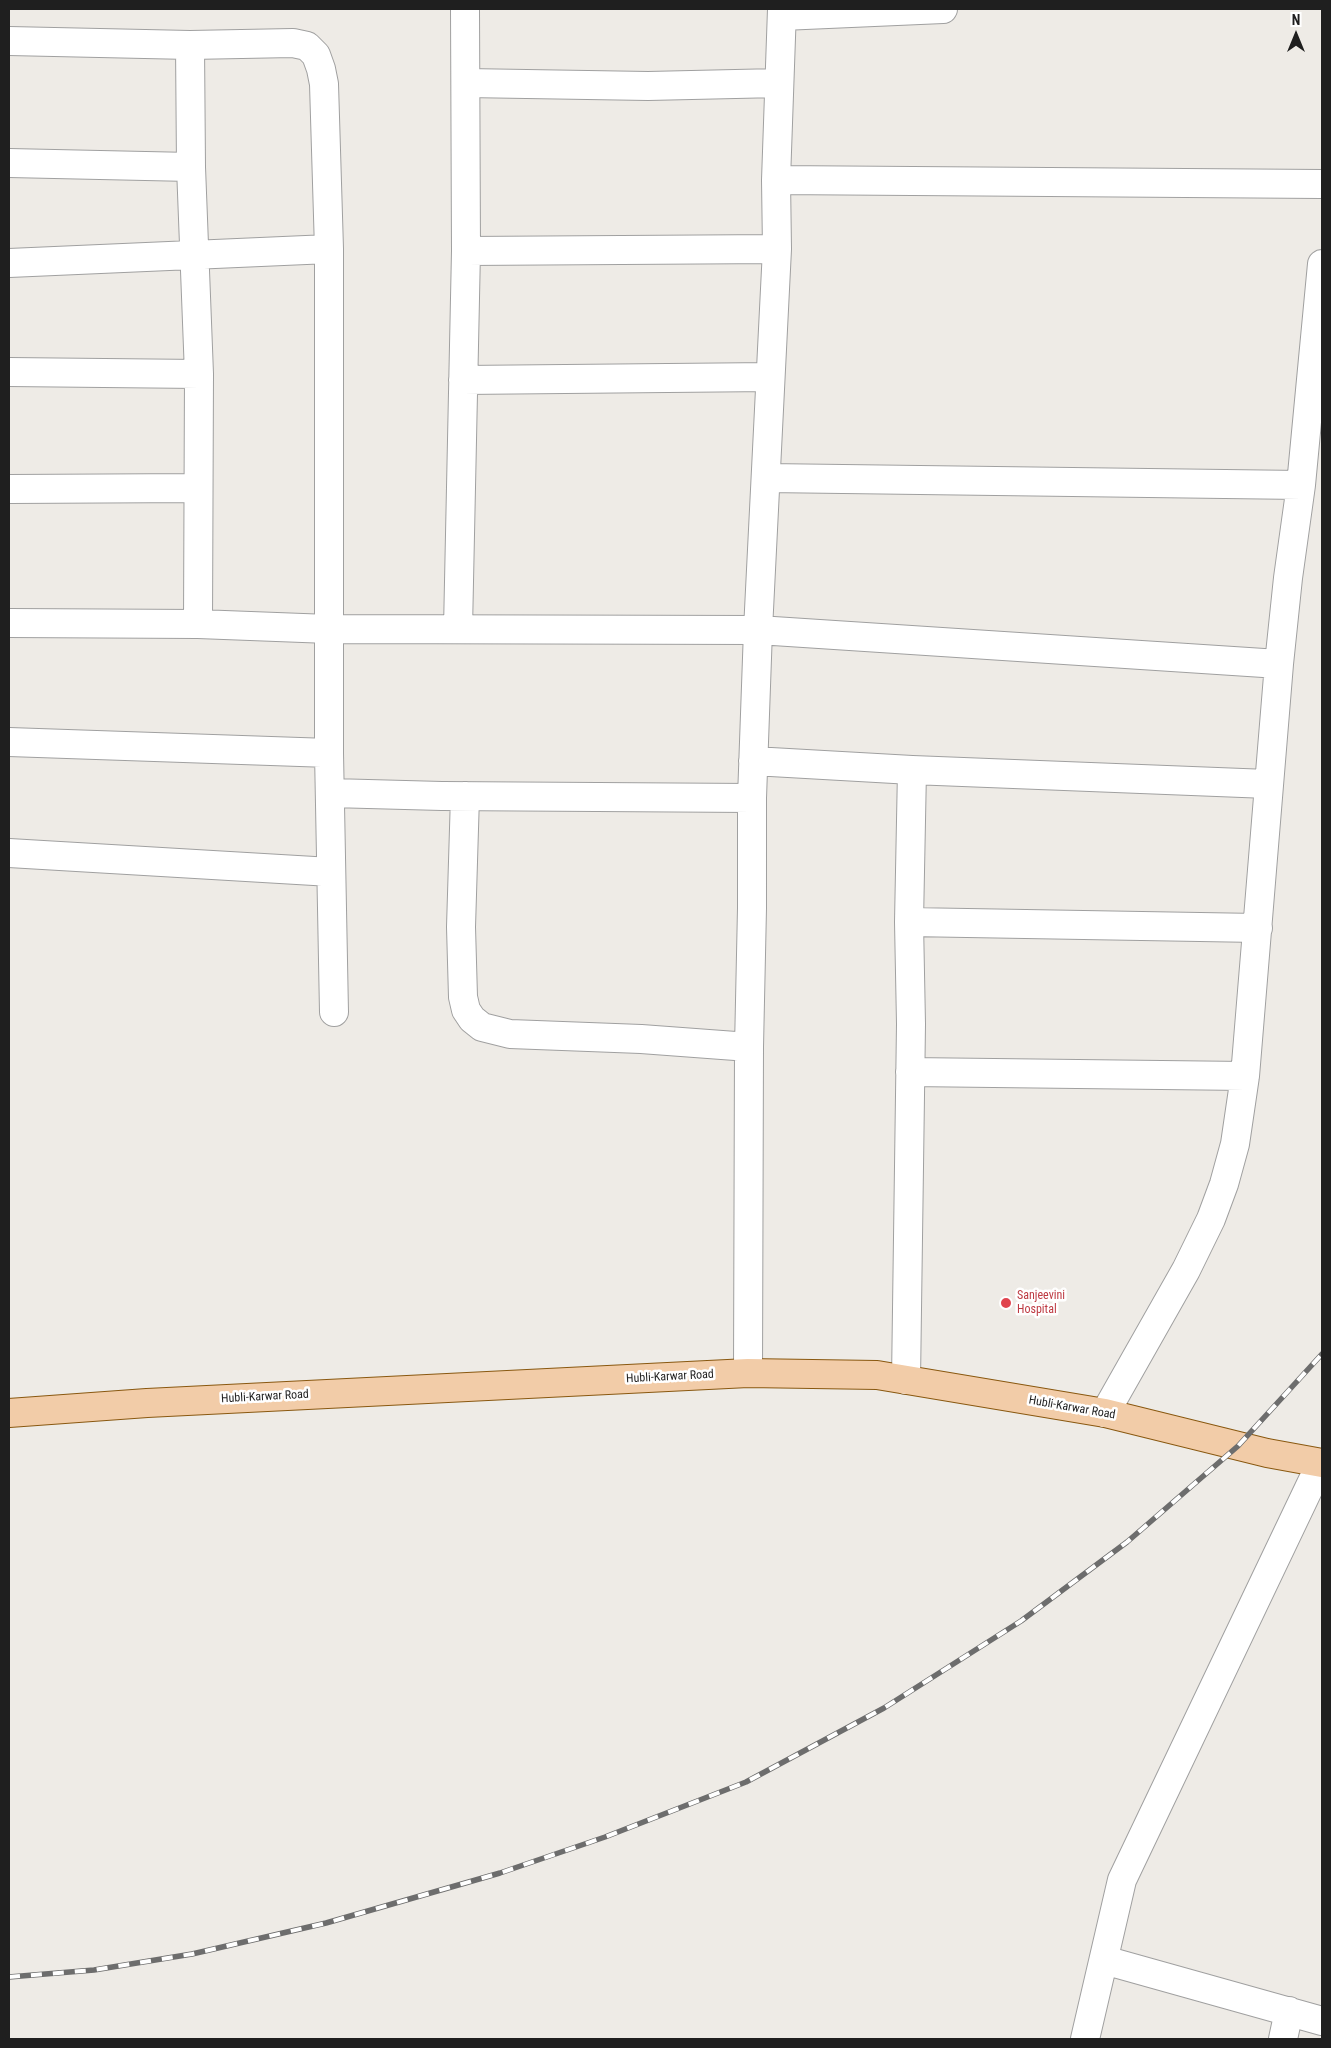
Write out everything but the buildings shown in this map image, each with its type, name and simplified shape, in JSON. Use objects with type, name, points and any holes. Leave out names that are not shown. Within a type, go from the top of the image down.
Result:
[{"type":"main road","name":"Hubli-Karwar Road","points":[[9,1413],[147,1403],[748,1373],[877,1375],[1105,1413],[1267,1454],[1322,1463]]},
{"type":"street","points":[[458,629],[466,251],[466,9]]},
{"type":"street","points":[[748,1373],[748,1047],[752,908],[752,798],[758,630],[777,249],[776,180],[782,12],[943,9]]},
{"type":"street","points":[[9,42],[190,45],[293,43],[307,46],[316,55],[324,84],[329,249],[329,753],[334,1012]]},
{"type":"street","points":[[190,45],[191,167],[199,374],[198,624]]},
{"type":"street","points":[[466,83],[648,86],[779,83]]},
{"type":"street","points":[[9,163],[191,167]]},
{"type":"street","points":[[776,180],[1322,184]]},
{"type":"street","points":[[9,263],[329,249]]},
{"type":"street","points":[[466,251],[777,249]]},
{"type":"street","points":[[1105,1413],[1186,1270],[1211,1218],[1224,1184],[1235,1144],[1245,1076],[1279,664],[1288,578],[1301,486],[1322,264]]},
{"type":"street","points":[[9,372],[199,374]]},
{"type":"street","points":[[463,380],[770,377]]},
{"type":"street","points":[[767,478],[1301,486]]},
{"type":"street","points":[[9,489],[198,488]]},
{"type":"street","points":[[9,623],[198,624],[329,629],[758,630],[1279,664]]},
{"type":"street","points":[[9,742],[329,753]]},
{"type":"street","points":[[753,761],[912,770],[1268,784]]},
{"type":"street","points":[[906,1380],[910,1072],[909,922],[912,770]]},
{"type":"street","points":[[331,793],[752,798]]},
{"type":"street","points":[[465,796],[461,927],[463,997],[466,1010],[472,1019],[494,1031],[510,1034],[641,1039],[748,1047]]},
{"type":"street","points":[[9,853],[331,872]]},
{"type":"street","points":[[909,922],[1258,928]]},
{"type":"street","points":[[910,1072],[1245,1076]]},
{"type":"street","points":[[1085,2039],[1122,1880],[1322,1463]]},
{"type":"street","points":[[1104,1960],[1289,2010],[1322,2021]]},
{"type":"street","points":[[1283,2039],[1289,2010]]},
{"type":"railway","points":[[9,1977],[94,1970],[192,1954],[326,1923],[500,1873],[605,1837],[746,1782],[884,1708],[1021,1621],[1127,1542],[1238,1446],[1322,1354]]},
{"type":"place","name":"Sanjeevini Hospital","points":[[1006,1303]]}]
